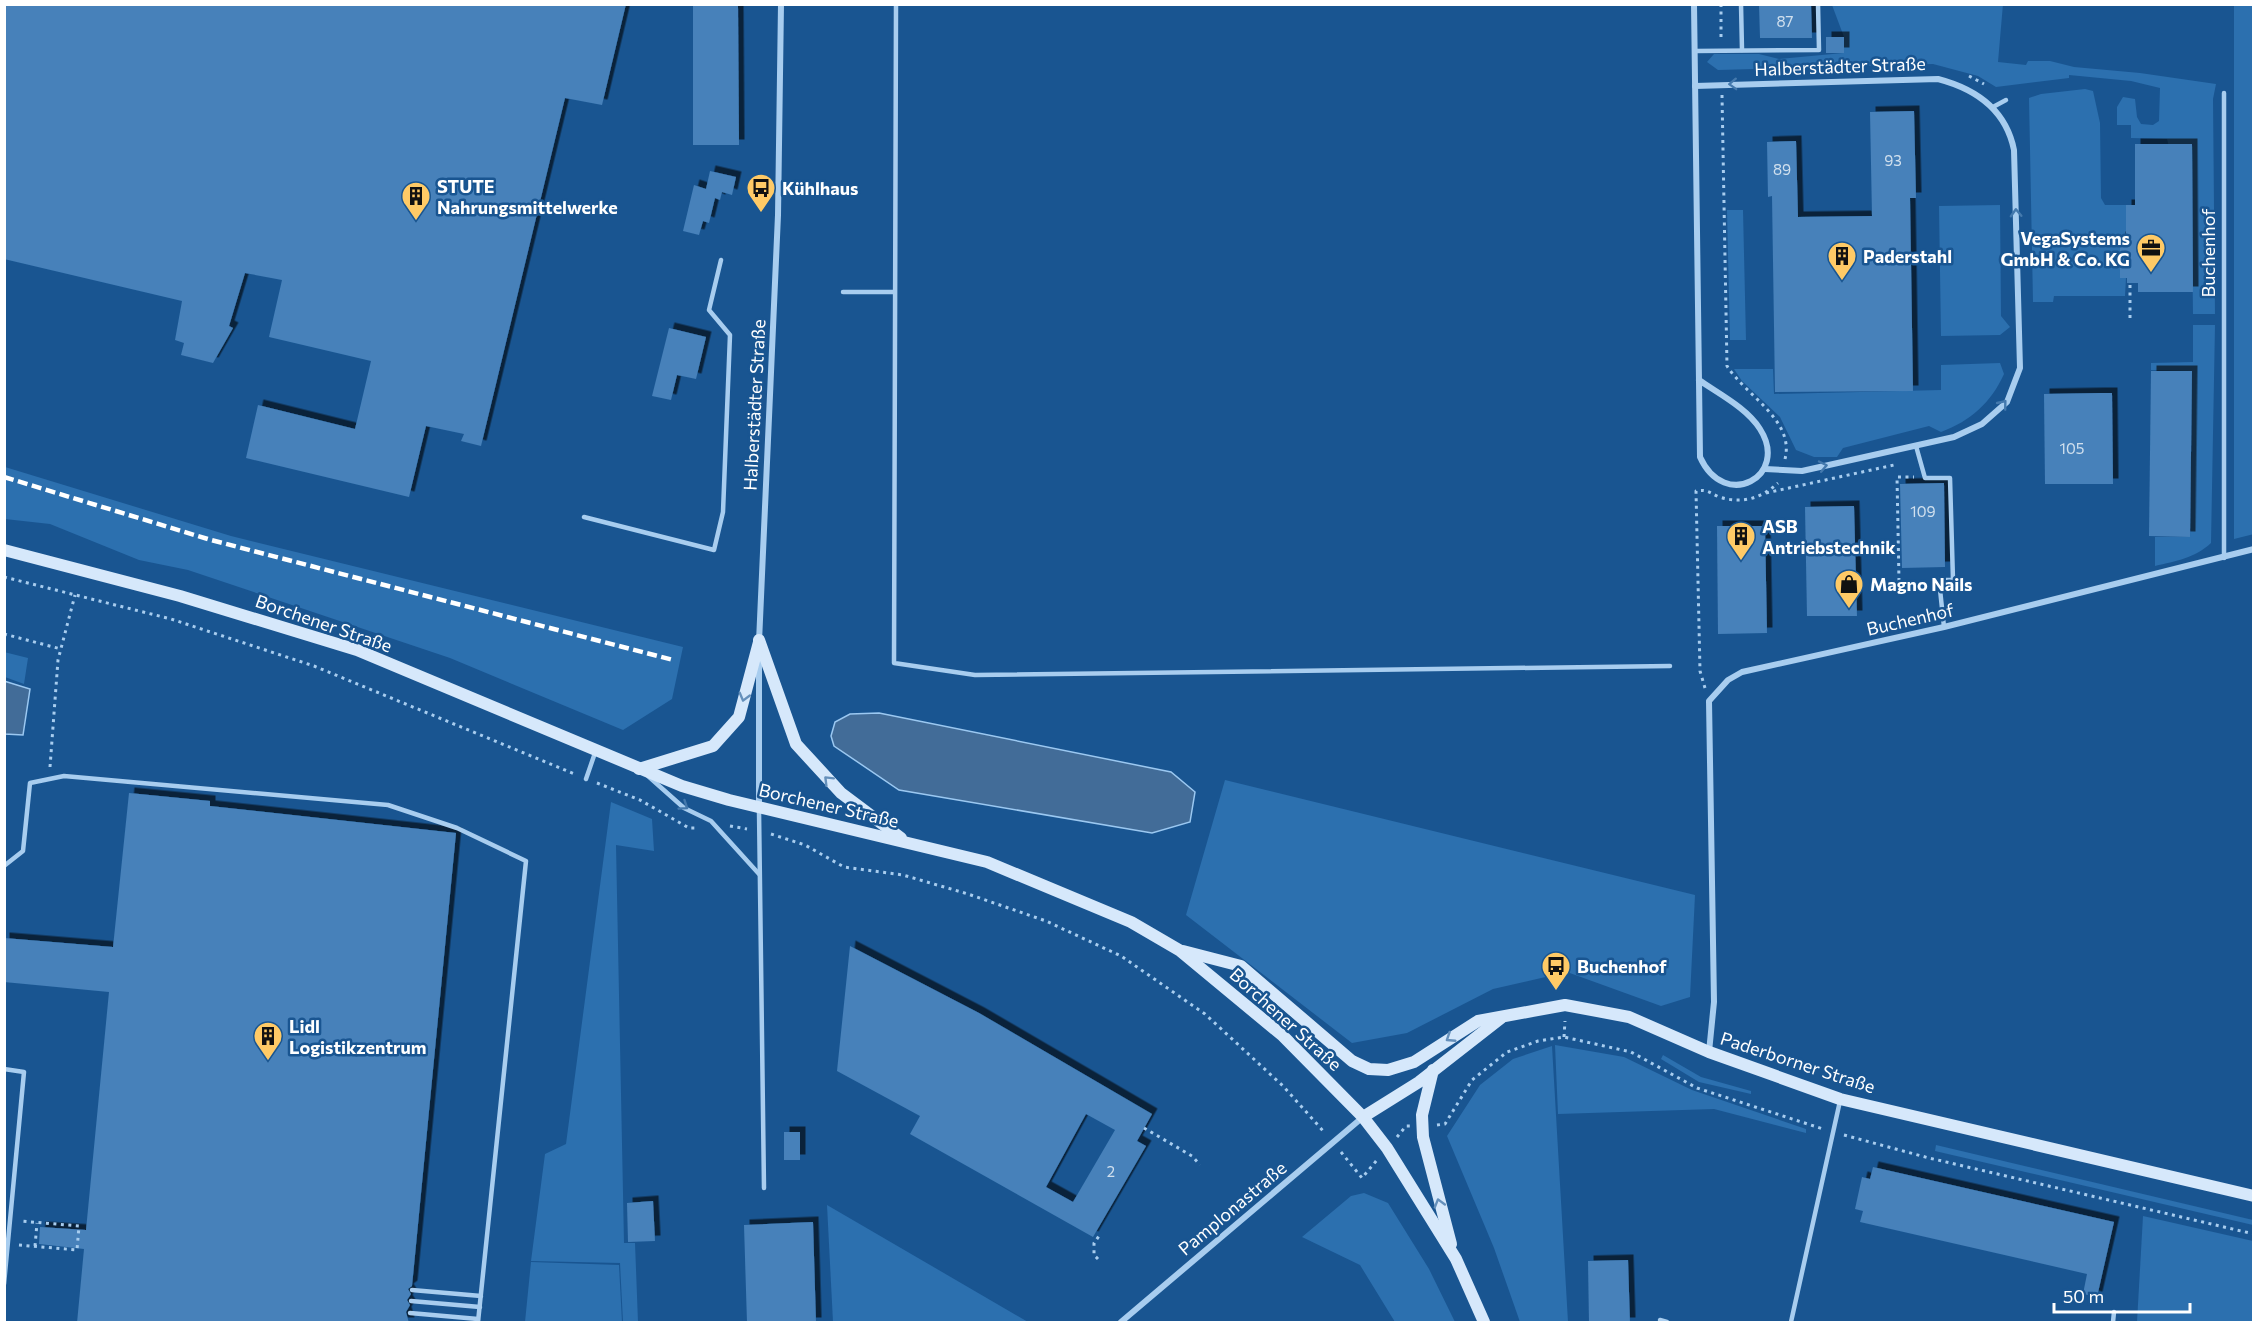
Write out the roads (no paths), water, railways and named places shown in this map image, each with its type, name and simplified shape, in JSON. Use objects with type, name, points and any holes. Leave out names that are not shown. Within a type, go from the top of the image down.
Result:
[{"type":"main road","name":"Borchener Straße","points":[[4,550],[180,596],[357,650],[682,786],[987,862],[1131,922],[1179,950],[1283,1036],[1363,1117],[1387,1148],[1456,1259],[1484,1323]]},
{"type":"main road","points":[[639,769],[713,746],[739,717],[759,640]]},
{"type":"main road","points":[[759,640],[796,744],[841,793],[907,842]]},
{"type":"main road","points":[[1179,950],[1241,966],[1352,1061],[1369,1069],[1388,1070],[1414,1062],[1478,1021],[1503,1016]]},
{"type":"main road","name":"Paderborner Straße","points":[[1363,1117],[1419,1082],[1503,1016],[1565,1005],[1629,1017],[1709,1052],[1840,1099],[2253,1196]]},
{"type":"main road","points":[[1433,1070],[1422,1115],[1422,1126],[1428,1164],[1456,1259]]},
{"type":"street","name":"Halberstädter Straße","points":[[759,807],[759,640],[776,250],[781,4]]},
{"type":"street","points":[[1694,4],[1700,457],[1705,467],[1720,482],[1741,485],[1754,480],[1765,469],[1766,450],[1760,428],[1734,404],[1700,380]]},
{"type":"street","name":"Halberstädter Straße","points":[[1695,86],[1938,79],[1972,92],[1993,107],[2011,134],[2014,150],[2020,368],[2007,402],[1989,420],[1954,437],[1802,471],[1765,469]]},
{"type":"street","name":"Buchenhof","points":[[1709,1052],[1714,1002],[1709,702],[1728,680],[1742,672],[1944,627],[2253,549]]},
{"type":"street","name":"Pamplonastraße","points":[[1121,1323],[1363,1117]]},
{"type":"lane","points":[[896,4],[893,292],[894,663],[975,675],[1670,666]]},
{"type":"lane","points":[[1741,4],[1742,51]]},
{"type":"lane","points":[[1695,51],[1819,50],[1818,4]]},
{"type":"lane","name":"Buchenhof","points":[[2224,93],[2224,558]]},
{"type":"lane","points":[[1993,107],[2005,101]]},
{"type":"lane","points":[[584,517],[714,550],[723,512],[729,397],[730,335],[709,310],[721,260]]},
{"type":"lane","points":[[843,292],[893,292]]},
{"type":"lane","points":[[1916,446],[1925,478],[1950,478],[1953,580],[1939,580],[1944,627]]},
{"type":"lane","points":[[586,779],[596,750]]},
{"type":"lane","points":[[639,769],[684,808],[711,821],[759,874]]},
{"type":"lane","points":[[4,866],[23,851],[30,783],[64,776],[388,805],[457,828],[526,861],[478,1321],[410,1313]]},
{"type":"lane","points":[[759,807],[764,1188]]},
{"type":"lane","points":[[4,1069],[24,1072],[4,1284]]},
{"type":"lane","points":[[1791,1323],[1840,1099]]},
{"type":"lane","points":[[412,1290],[481,1296]]},
{"type":"lane","points":[[411,1301],[480,1307]]},
{"type":"lane","points":[[2113,1323],[2114,1312]]},
{"type":"lane","points":[[1660,1320],[1667,1323]]},
{"type":"railway","points":[[4,477],[211,540],[673,660]]},
{"type":"place","name":"Kühlhaus","points":[[761,214]]},
{"type":"place","name":"STUTE Nahrungsmittelwerke","points":[[416,222]]},
{"type":"place","name":"VegaSystems GmbH & Co. KG","points":[[2151,274]]},
{"type":"place","name":"Paderstahl","points":[[1842,282]]},
{"type":"place","name":"ASB Antriebstechnik","points":[[1741,562]]},
{"type":"place","name":"Magno Nails","points":[[1849,610]]},
{"type":"place","name":"Buchenhof","points":[[1556,992]]},
{"type":"place","name":"Lidl Logistikzentrum","points":[[268,1062]]}]
